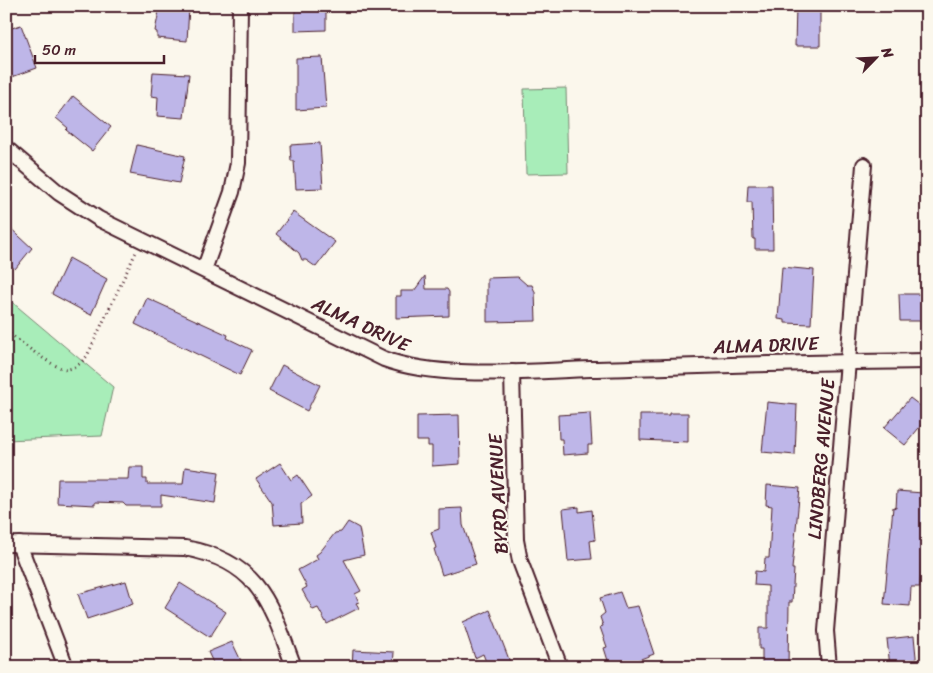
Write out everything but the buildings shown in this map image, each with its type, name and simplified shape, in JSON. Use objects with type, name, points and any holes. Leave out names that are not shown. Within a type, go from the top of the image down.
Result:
[{"type":"street","points":[[204,270],[232,192],[238,163],[240,6]]},
{"type":"street","name":"ALMA DRIVE","points":[[6,148],[59,193],[99,219],[384,359],[403,366],[423,370],[512,372],[927,361]]},
{"type":"street","name":"LINDBERG AVENUE","points":[[829,667],[826,631],[864,165]]},
{"type":"street","name":"BYRD AVENUE","points":[[512,372],[516,540],[520,561],[560,667]]},
{"type":"street","points":[[66,667],[13,544],[185,548],[206,552],[229,562],[247,575],[263,594],[272,609],[294,667]]},
{"type":"path","points":[[6,331],[57,365],[68,369],[79,365],[87,356],[141,240]]},
{"type":"green space","points":[[566,88],[568,173],[526,174],[524,89]]},
{"type":"green space","points":[[6,297],[113,387],[102,436],[6,440]]}]
